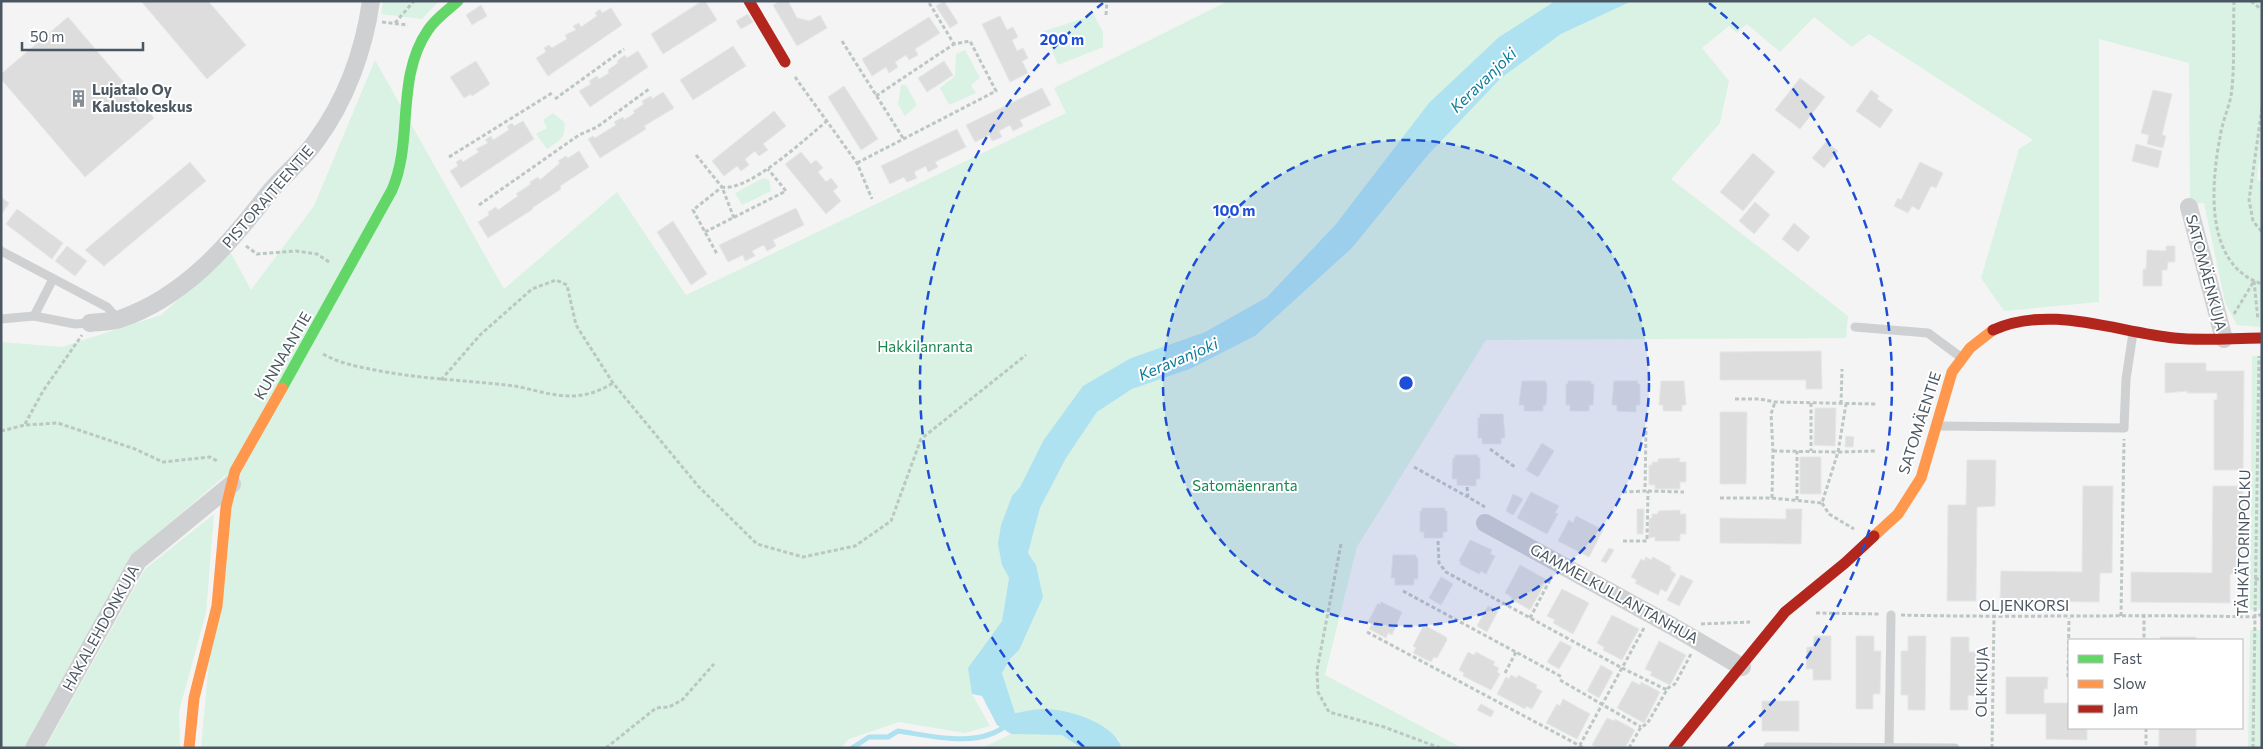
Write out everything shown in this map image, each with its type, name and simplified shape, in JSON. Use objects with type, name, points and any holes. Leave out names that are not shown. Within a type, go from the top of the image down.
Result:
[{"type":"street","name":"PISTORAITEENTIE","points":[[90,323],[118,320],[153,305],[190,279],[233,238],[268,193],[316,142],[344,96],[367,29],[371,1]]},
{"type":"street","name":"KUNNAANTIE","points":[[189,748],[194,698],[217,606],[226,507],[233,478],[387,201],[396,181],[408,82],[420,44],[428,29],[458,1]]},
{"type":"street","points":[[749,1],[785,62]]},
{"type":"street","name":"SATOMÄENKUJA","points":[[2189,207],[2223,335]]},
{"type":"street","name":"SATOMÄENTIE","points":[[1674,748],[1785,612],[1898,514],[1921,478],[1934,426],[1946,385],[1952,372],[1977,341],[1992,330],[2004,325],[2034,320],[2082,321],[2176,338],[2223,335],[2261,339]]},
{"type":"street","name":"HAKALEHDONKUJA","points":[[34,748],[138,561],[233,478]]},
{"type":"street","name":"GAMMELKULLANTANHUA","points":[[1488,517],[1558,563],[1652,614],[1742,667]]},
{"type":"lane","points":[[1,251],[107,307],[118,320]]},
{"type":"lane","points":[[34,316],[53,279]]},
{"type":"lane","points":[[1,319],[34,316],[75,324],[90,323]]},
{"type":"lane","points":[[1855,327],[1928,333],[1962,358]]},
{"type":"lane","points":[[1934,426],[2124,428],[2126,379],[2133,331]]},
{"type":"lane","points":[[1889,748],[1891,615]]},
{"type":"lane","points":[[1768,748],[1955,748]]},
{"type":"path","points":[[394,23],[414,1]]},
{"type":"path","points":[[928,1],[954,44]]},
{"type":"path","points":[[1106,15],[1107,1]]},
{"type":"path","points":[[2234,1],[2231,96],[2220,136],[2213,189],[2220,244],[2231,263],[2254,281],[2262,284]]},
{"type":"path","points":[[2251,1],[2262,10]]},
{"type":"path","points":[[368,21],[428,29]]},
{"type":"path","points":[[842,41],[903,138]]},
{"type":"path","points":[[856,163],[996,91],[970,41],[954,44],[876,96]]},
{"type":"path","points":[[555,99],[624,49]]},
{"type":"path","points":[[791,73],[856,163],[872,199]]},
{"type":"path","points":[[479,205],[579,135],[597,127],[649,89]]},
{"type":"path","points":[[448,157],[552,93]]},
{"type":"path","points":[[2262,108],[2249,200],[2253,221],[2262,232]]},
{"type":"path","points":[[717,254],[693,210],[722,187],[730,188],[768,170],[827,121]]},
{"type":"path","points":[[696,155],[722,187],[734,218]]},
{"type":"path","points":[[705,232],[786,191],[768,170]]},
{"type":"path","points":[[233,238],[257,254],[276,251],[317,254],[347,274]]},
{"type":"path","points":[[441,380],[480,334],[532,289],[556,280],[566,285],[576,325],[613,383],[698,486],[757,544],[803,557],[855,546],[891,521],[920,439],[1026,355]]},
{"type":"path","points":[[2223,335],[2254,281]]},
{"type":"path","name":"TÄHKÄTORINPOLKU","points":[[2254,281],[2261,339],[2255,580],[2254,748]]},
{"type":"path","points":[[25,425],[43,391],[90,323]]},
{"type":"path","points":[[307,345],[331,358],[359,367],[441,380],[514,386],[570,396],[598,392],[613,383]]},
{"type":"path","points":[[1842,370],[1844,404],[1838,452],[1822,503],[1828,514],[1851,526],[1866,543]]},
{"type":"path","points":[[1735,399],[1760,399],[1775,402],[1876,404]]},
{"type":"path","points":[[1772,498],[1773,451],[1771,414],[1775,402]]},
{"type":"path","points":[[1811,403],[1811,451]]},
{"type":"path","points":[[1,431],[25,425],[58,423],[135,449],[163,462],[210,457],[233,478]]},
{"type":"path","points":[[1623,541],[1647,541],[1646,427]]},
{"type":"path","points":[[2121,616],[2124,428]]},
{"type":"path","points":[[1490,449],[1515,467]]},
{"type":"path","points":[[1773,451],[1875,451]]},
{"type":"path","points":[[1797,451],[1797,500]]},
{"type":"path","points":[[1414,467],[1468,497],[1488,517]]},
{"type":"path","points":[[1467,487],[1468,497]]},
{"type":"path","points":[[1623,492],[1684,492]]},
{"type":"path","points":[[1720,498],[1772,498],[1822,503]]},
{"type":"path","points":[[1438,542],[1439,563],[1446,572],[1666,690]]},
{"type":"path","points":[[1341,544],[1317,670],[1318,692],[1328,712],[1384,727],[1440,748]]},
{"type":"path","points":[[1530,618],[1558,563]]},
{"type":"path","points":[[2255,580],[2262,576]]},
{"type":"path","points":[[1403,591],[1516,652],[1601,706],[1640,727]]},
{"type":"path","name":"OLJENKORSI","points":[[1785,612],[2070,618],[2144,614],[2255,617],[2262,614]]},
{"type":"path","points":[[1580,745],[1652,614]]},
{"type":"path","points":[[2144,614],[2144,639]]},
{"type":"path","name":"OLKIKUJA","points":[[1992,748],[1994,617]]},
{"type":"path","points":[[2069,639],[2070,618]]},
{"type":"path","points":[[1672,626],[1776,623]]},
{"type":"path","points":[[1367,632],[1584,748]]},
{"type":"path","points":[[1629,748],[1640,727],[1647,724],[1666,690],[1675,684],[1698,641]]},
{"type":"path","points":[[1505,673],[1516,652]]},
{"type":"path","points":[[606,748],[656,708],[668,707],[682,700],[714,664]]},
{"type":"path","points":[[2146,729],[2146,748]]},
{"type":"green space","points":[[383,1],[439,1],[422,19],[381,14]]},
{"type":"green space","name":"Hakkilanranta","points":[[1228,1],[1555,1],[1499,37],[1336,224],[1267,297],[1205,332],[1131,358],[1043,441],[1020,487],[1012,497],[1001,525],[1002,565],[1009,578],[1002,621],[978,654],[972,694],[990,726],[965,733],[899,722],[849,739],[841,748],[201,748],[226,475],[130,557],[24,748],[1,748],[1,342],[62,347],[161,315],[231,253],[251,290],[314,206],[375,60],[504,289],[617,192],[686,295],[1066,113],[1054,88]]},
{"type":"green space","name":"Satomäenranta","points":[[1632,1],[2262,1],[2262,138],[2257,179],[2262,183],[2262,327],[2237,325],[2225,302],[2204,203],[2190,204],[2189,63],[2099,39],[2099,302],[2004,311],[1981,278],[2019,149],[2033,140],[1869,34],[1852,47],[1814,17],[1780,52],[1747,24],[1737,33],[1729,26],[1702,48],[1729,81],[1720,123],[1671,179],[1848,316],[1846,338],[1486,340],[1357,547],[1325,675],[1462,748],[1122,748],[1119,739],[1044,709],[1015,713],[1002,673],[1010,659],[1019,650],[1036,565],[1028,553],[1040,508],[1066,458],[1097,412],[1132,389],[1190,369],[1255,336],[1352,248],[1427,156],[1501,78],[1561,34]]},
{"type":"green space","points":[[1094,15],[1103,32],[1103,47],[1058,65],[1044,31]]},
{"type":"green space","points":[[965,50],[980,78],[971,85],[976,93],[949,105],[940,88],[955,76],[956,54]]},
{"type":"green space","points":[[901,85],[906,85],[917,105],[905,116],[898,104]]},
{"type":"green space","points":[[553,113],[564,122],[565,127],[561,138],[547,149],[536,134],[547,128],[543,120]]},
{"type":"green space","points":[[763,178],[769,180],[771,191],[742,205],[735,193]]},
{"type":"green space","points":[[2252,356],[2262,356],[2262,610],[2250,610]]},
{"type":"green space","points":[[214,514],[206,613],[179,711],[180,748],[45,748],[145,569]]},
{"type":"green space","points":[[2262,625],[2262,748],[2248,748],[2250,630],[2261,630]]},
{"type":"green space","points":[[1011,734],[1062,735],[1081,748],[982,748]]},
{"type":"water","name":"Keravanjoki","points":[[1555,1],[1632,1],[1561,34],[1501,78],[1427,156],[1352,248],[1255,336],[1190,369],[1132,389],[1097,412],[1066,458],[1040,508],[1028,553],[1036,565],[1043,597],[1019,650],[1010,659],[1002,673],[1015,713],[1035,709],[1052,709],[1076,714],[1100,724],[1110,731],[1122,748],[1081,748],[1062,735],[1011,734],[997,725],[982,696],[972,694],[968,668],[1002,621],[1009,578],[1002,565],[998,544],[1001,525],[1012,496],[1020,487],[1043,441],[1083,386],[1131,358],[1205,332],[1267,297],[1336,224],[1429,103],[1499,37]]},
{"type":"building","points":[[141,1],[208,1],[246,45],[207,79]]},
{"type":"building","points":[[702,1],[705,1],[717,20],[663,54],[651,34]]},
{"type":"building","points":[[780,1],[788,1],[797,18],[810,21],[820,15],[827,28],[797,46],[773,5]]},
{"type":"building","points":[[944,1],[958,23],[950,28],[936,6]]},
{"type":"building","points":[[481,5],[487,16],[472,25],[466,15]]},
{"type":"building","points":[[611,8],[622,25],[548,76],[536,58],[546,52],[544,48],[549,45],[552,48],[567,39],[565,35],[576,30],[573,26],[579,23],[581,27],[597,16],[595,13],[600,9],[602,13]]},
{"type":"building","points":[[748,14],[753,22],[741,29],[736,21]]},
{"type":"building","points":[[1000,16],[1007,30],[1013,27],[1018,37],[1012,40],[1017,51],[1023,48],[1028,58],[1022,61],[1028,73],[1010,82],[982,24]]},
{"type":"building","name":"Lujatalo Oy Kalustokeskus","points":[[68,17],[154,118],[85,177],[1,79],[1,74]]},
{"type":"building","points":[[929,17],[940,33],[915,49],[918,55],[909,60],[906,55],[895,62],[898,67],[889,73],[886,67],[872,76],[862,59]]},
{"type":"building","points":[[733,46],[746,66],[693,100],[680,80]]},
{"type":"building","points":[[638,51],[648,67],[590,107],[579,91],[591,84],[589,81],[597,76],[599,79],[609,73],[608,70],[625,55],[627,58]]},
{"type":"building","points":[[476,61],[490,84],[472,96],[471,94],[464,98],[450,77]]},
{"type":"building","points":[[944,61],[953,75],[927,92],[918,78]]},
{"type":"building","points":[[1800,78],[1825,97],[1800,129],[1775,110]]},
{"type":"building","points":[[844,86],[878,139],[861,150],[828,97]]},
{"type":"building","points":[[1042,88],[1051,105],[1020,120],[1023,126],[1013,131],[1010,125],[999,131],[1002,137],[992,141],[989,135],[975,142],[966,125]]},
{"type":"building","points":[[1871,90],[1879,96],[1877,99],[1893,110],[1880,128],[1856,111]]},
{"type":"building","points":[[2153,90],[2172,94],[2162,135],[2166,136],[2163,148],[2147,144],[2149,135],[2141,133]]},
{"type":"building","points":[[663,92],[674,108],[644,126],[646,129],[600,158],[588,139],[593,136],[595,138],[616,125],[614,122],[623,117],[624,120],[635,113],[633,111],[644,104],[642,101],[651,96],[652,99]]},
{"type":"building","points":[[774,111],[786,126],[763,144],[768,150],[759,156],[755,151],[745,159],[749,165],[741,171],[737,166],[724,176],[712,161]]},
{"type":"building","points":[[523,121],[534,139],[461,188],[450,171],[458,166],[456,162],[461,159],[463,162],[479,152],[476,149],[488,143],[485,140],[491,136],[493,140],[509,130],[507,126],[512,123],[514,126]]},
{"type":"building","points":[[957,129],[966,147],[935,162],[938,167],[928,172],[926,166],[914,172],[917,178],[907,182],[904,177],[890,184],[881,166]]},
{"type":"building","points":[[1826,142],[1838,151],[1824,168],[1812,158]]},
{"type":"building","points":[[2136,144],[2162,151],[2158,168],[2132,161]]},
{"type":"building","points":[[579,151],[589,167],[560,186],[561,189],[533,209],[488,238],[478,222],[489,215],[488,212],[496,207],[498,210],[518,196],[516,194],[531,184],[530,182],[538,177],[540,180],[560,163],[558,161],[566,156],[568,158]]},
{"type":"building","points":[[801,152],[811,164],[816,160],[823,168],[818,172],[826,182],[831,178],[838,187],[833,191],[841,201],[826,214],[785,164]]},
{"type":"building","points":[[1753,153],[1775,172],[1743,211],[1720,192]]},
{"type":"building","points":[[190,162],[206,181],[104,266],[85,250]]},
{"type":"building","points":[[1920,162],[1943,173],[1936,188],[1931,186],[1919,210],[1912,206],[1908,213],[1894,206],[1898,198],[1901,200]]},
{"type":"building","points":[[1,197],[9,203],[1,215]]},
{"type":"building","points":[[1755,202],[1770,215],[1754,234],[1739,221]]},
{"type":"building","points":[[796,208],[804,225],[773,240],[776,246],[767,251],[764,245],[752,251],[755,256],[745,261],[743,255],[728,262],[719,245]]},
{"type":"building","points":[[17,209],[63,243],[52,259],[6,224]]},
{"type":"building","points":[[673,221],[707,274],[691,285],[657,232]]},
{"type":"building","points":[[1794,223],[1810,237],[1798,252],[1782,239]]},
{"type":"building","points":[[67,246],[87,261],[75,276],[55,261]]},
{"type":"building","points":[[2166,246],[2175,246],[2175,262],[2168,262],[2167,270],[2162,270],[2162,286],[2143,286],[2143,269],[2146,269],[2147,250],[2166,251]]},
{"type":"building","points":[[1821,351],[1822,389],[1806,389],[1806,380],[1720,380],[1720,352]]},
{"type":"building","points":[[2165,363],[2206,363],[2206,371],[2244,371],[2243,470],[2214,470],[2214,400],[2217,400],[2217,393],[2187,393],[2187,391],[2165,393]]},
{"type":"building","points":[[1522,381],[1545,381],[1547,384],[1546,405],[1543,405],[1543,411],[1524,411],[1524,405],[1519,405]]},
{"type":"building","points":[[1568,381],[1591,381],[1591,384],[1594,384],[1593,405],[1589,405],[1589,411],[1570,411],[1570,405],[1566,405],[1566,384],[1568,384]]},
{"type":"building","points":[[1614,381],[1638,381],[1637,384],[1640,384],[1640,405],[1636,405],[1636,412],[1617,411],[1617,405],[1612,405]]},
{"type":"building","points":[[1661,381],[1684,381],[1686,405],[1682,405],[1682,411],[1663,411],[1663,405],[1659,405]]},
{"type":"building","points":[[1815,408],[1836,408],[1835,446],[1814,445]]},
{"type":"building","points":[[1720,412],[1747,412],[1746,484],[1720,484]]},
{"type":"building","points":[[1480,414],[1503,414],[1505,438],[1501,438],[1501,444],[1482,444],[1482,438],[1478,438],[1478,418],[1480,418]]},
{"type":"building","points":[[1846,436],[1854,437],[1853,447],[1845,447]]},
{"type":"building","points":[[1542,443],[1554,451],[1538,477],[1526,470]]},
{"type":"building","points":[[1455,455],[1478,455],[1478,458],[1480,458],[1480,479],[1476,479],[1476,486],[1457,485],[1457,479],[1452,479],[1453,458],[1455,458]]},
{"type":"building","points":[[1800,457],[1821,457],[1821,494],[1800,494]]},
{"type":"building","points":[[1680,458],[1679,462],[1686,462],[1686,482],[1680,482],[1680,489],[1655,489],[1655,485],[1649,485],[1649,465],[1652,465],[1652,462],[1658,462],[1658,459]]},
{"type":"building","points":[[1967,460],[1996,460],[1995,506],[1977,507],[1976,601],[1947,601],[1948,505],[1966,505]]},
{"type":"building","points":[[2083,486],[2113,486],[2112,573],[2100,573],[2099,602],[2000,601],[2001,571],[2082,572]]},
{"type":"building","points":[[2213,486],[2243,486],[2242,574],[2230,574],[2230,603],[2131,602],[2131,572],[2212,573]]},
{"type":"building","points":[[1531,492],[1559,506],[1555,513],[1558,514],[1547,534],[1517,518]]},
{"type":"building","points":[[1513,494],[1523,499],[1513,515],[1506,511]]},
{"type":"building","points":[[1422,508],[1445,508],[1445,511],[1447,511],[1447,532],[1443,532],[1443,538],[1424,538],[1424,532],[1420,532],[1420,511],[1422,511]]},
{"type":"building","points":[[1637,509],[1644,509],[1643,534],[1637,534]]},
{"type":"building","points":[[1786,509],[1802,509],[1801,544],[1720,543],[1720,518],[1786,519]]},
{"type":"building","points":[[1680,510],[1680,514],[1686,514],[1686,534],[1680,534],[1680,541],[1655,541],[1655,537],[1649,538],[1649,518],[1652,518],[1652,514],[1658,514],[1658,511]]},
{"type":"building","points":[[1576,516],[1603,530],[1589,557],[1558,541],[1569,520],[1573,523]]},
{"type":"building","points":[[1470,540],[1492,550],[1490,554],[1495,556],[1486,574],[1481,571],[1479,574],[1460,564],[1461,562],[1459,561]]},
{"type":"building","points":[[1609,548],[1614,550],[1606,563],[1601,561]]},
{"type":"building","points":[[1393,555],[1416,555],[1416,558],[1418,558],[1418,579],[1414,579],[1414,585],[1395,585],[1395,578],[1391,578]]},
{"type":"building","points":[[1646,557],[1651,560],[1653,557],[1671,567],[1670,570],[1676,574],[1666,592],[1661,589],[1658,595],[1635,583],[1637,580],[1631,577],[1641,559],[1644,561]]},
{"type":"building","points":[[1520,565],[1547,580],[1530,610],[1511,599],[1512,597],[1505,593]]},
{"type":"building","points":[[1681,575],[1693,581],[1679,606],[1667,600]]},
{"type":"building","points":[[1441,577],[1453,584],[1441,605],[1429,598]]},
{"type":"building","points":[[1562,589],[1589,603],[1573,634],[1553,623],[1555,620],[1547,616]]},
{"type":"building","points":[[1381,602],[1402,612],[1392,635],[1388,633],[1386,638],[1369,629],[1372,624],[1368,622],[1378,603],[1380,605]]},
{"type":"building","points":[[1488,606],[1498,611],[1487,632],[1477,626]]},
{"type":"building","points":[[1612,615],[1639,629],[1622,660],[1603,650],[1604,647],[1597,643]]},
{"type":"building","points":[[1426,626],[1446,637],[1447,640],[1437,658],[1434,657],[1431,662],[1413,653],[1416,648],[1413,646],[1423,627],[1425,628]]},
{"type":"building","points":[[1814,636],[1831,636],[1831,680],[1813,680],[1813,669],[1806,669],[1807,647],[1813,647]]},
{"type":"building","points":[[1856,636],[1874,636],[1874,651],[1881,651],[1880,694],[1873,694],[1873,709],[1856,709]]},
{"type":"building","points":[[1908,636],[1926,636],[1925,710],[1908,710],[1908,695],[1901,695],[1901,651],[1908,651]]},
{"type":"building","points":[[1951,637],[1969,637],[1969,652],[1976,652],[1975,696],[1968,695],[1968,710],[1950,710]]},
{"type":"building","points":[[2160,637],[2196,637],[2196,639],[2160,639]]},
{"type":"building","points":[[1560,641],[1572,647],[1559,669],[1547,662]]},
{"type":"building","points":[[1659,641],[1686,655],[1670,685],[1650,675],[1652,672],[1645,669]]},
{"type":"building","points":[[1468,652],[1474,655],[1476,652],[1495,662],[1493,665],[1499,668],[1497,672],[1500,674],[1491,690],[1463,676],[1464,673],[1459,670]]},
{"type":"building","points":[[1601,665],[1613,672],[1599,698],[1587,691]]},
{"type":"building","points":[[1511,675],[1517,678],[1518,675],[1537,685],[1536,688],[1542,691],[1532,709],[1526,706],[1525,709],[1497,694],[1506,677],[1509,679]]},
{"type":"building","points":[[2006,677],[2048,677],[2047,689],[2044,689],[2044,703],[2068,703],[2068,729],[2087,729],[2087,740],[2046,739],[2046,714],[2006,714]]},
{"type":"building","points":[[1632,681],[1640,685],[1641,682],[1660,692],[1644,723],[1617,708]]},
{"type":"building","points":[[1563,699],[1590,714],[1577,739],[1546,723],[1557,704],[1560,706]]},
{"type":"building","points":[[1762,701],[1799,701],[1799,731],[1762,731]]},
{"type":"building","points":[[1481,704],[1494,711],[1491,717],[1477,710]]},
{"type":"building","points":[[1607,718],[1614,721],[1615,719],[1635,730],[1625,748],[1597,748],[1592,745]]},
{"type":"building","points":[[2159,729],[2196,729],[2196,748],[2159,748]]},
{"type":"waterway","points":[[852,748],[869,737],[888,737],[898,731],[941,738],[970,739],[996,732],[1008,724]]},
{"type":"traffic: fast","points":[[282,388],[392,190],[399,171],[408,89],[418,49],[431,26],[458,1]]},
{"type":"traffic: slow","points":[[1874,536],[1898,514],[1921,478],[1952,372],[1970,348],[1993,330]]},
{"type":"traffic: slow","points":[[189,748],[194,698],[217,606],[226,507],[235,471],[282,388]]},
{"type":"traffic: jam","points":[[749,1],[785,62]]},
{"type":"traffic: jam","points":[[1993,330],[2037,319],[2083,322],[2185,339],[2262,338]]},
{"type":"traffic: jam","points":[[1674,748],[1785,612],[1845,563],[1874,536]]},
{"type":"place","name":"Lujatalo Oy Kalustokeskus","points":[[78,99]]}]
